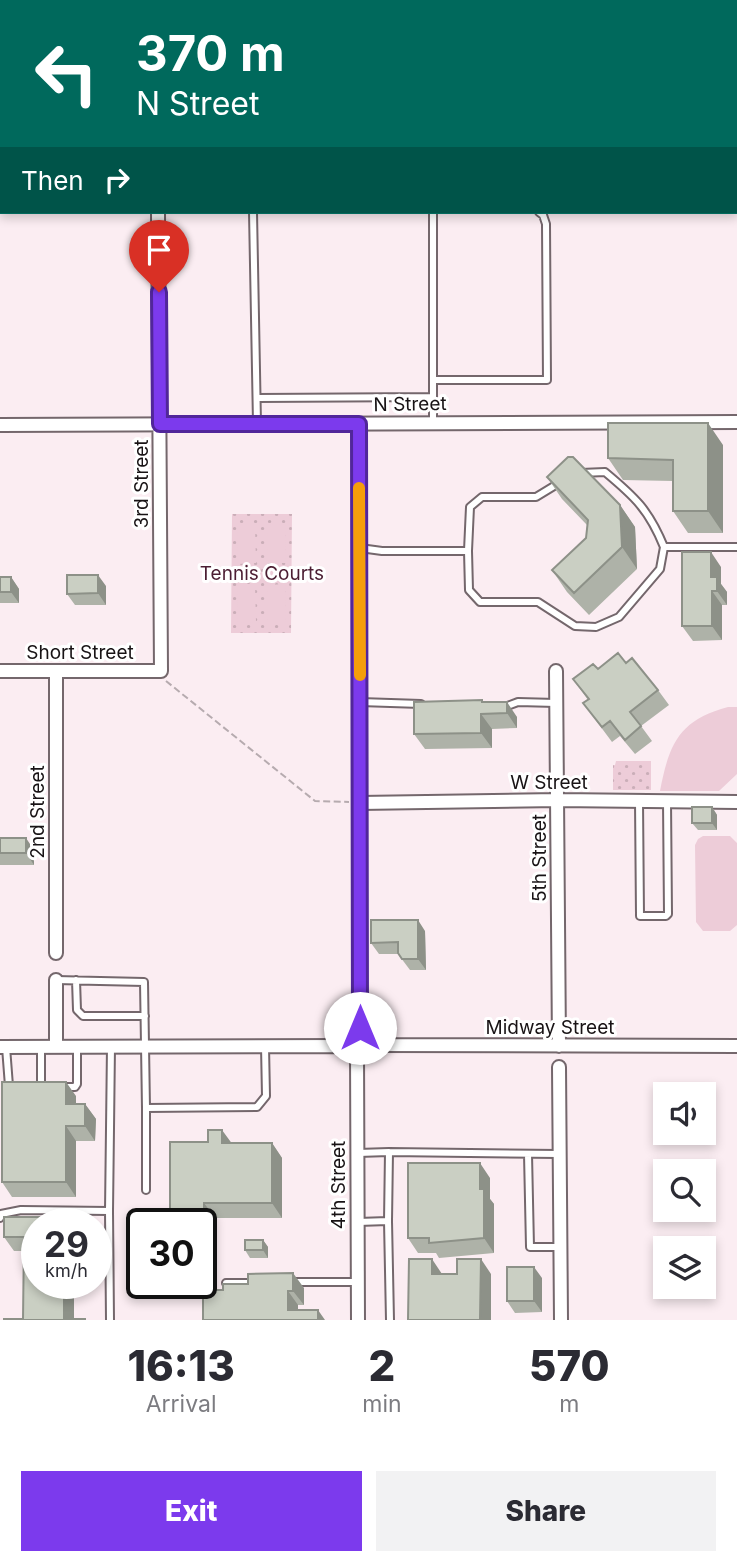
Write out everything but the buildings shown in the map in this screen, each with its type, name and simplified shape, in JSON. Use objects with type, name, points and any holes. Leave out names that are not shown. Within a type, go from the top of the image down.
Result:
[{"type":"street","name":"3rd Street","points":[[158,214],[161,671]]},
{"type":"street","name":"N Street","points":[[0,425],[737,422]]},
{"type":"street","name":"4th Street","points":[[358,1320],[361,1044],[359,424]]},
{"type":"street","name":"Short Street","points":[[0,671],[161,671]]},
{"type":"street","name":"2nd Street","points":[[56,671],[56,953]]},
{"type":"street","name":"5th Street","points":[[556,671],[559,1046]]},
{"type":"street","name":"W Street","points":[[360,803],[558,800],[737,802]]},
{"type":"street","points":[[56,980],[56,1046]]},
{"type":"street","name":"Midway Street","points":[[3,1047],[361,1044],[737,1046]]},
{"type":"street","points":[[559,1067],[561,1320]]},
{"type":"lane","points":[[253,214],[257,424]]},
{"type":"lane","points":[[433,214],[433,423]]},
{"type":"lane","points":[[433,380],[547,380],[546,224],[542,214]]},
{"type":"lane","points":[[257,398],[433,397]]},
{"type":"lane","points":[[567,479],[536,497],[482,497],[470,507],[469,590],[480,602],[538,602],[575,626],[596,627],[619,617],[660,569],[664,547],[655,525],[637,499],[605,472],[577,473]]},
{"type":"lane","points":[[664,547],[737,547]]},
{"type":"lane","points":[[359,548],[382,551],[468,551]]},
{"type":"lane","points":[[360,702],[431,705]]},
{"type":"lane","points":[[492,708],[504,708],[518,702],[556,703]]},
{"type":"lane","points":[[639,801],[640,916],[667,914],[667,802]]},
{"type":"lane","points":[[56,980],[141,981],[145,985],[146,1189]]},
{"type":"lane","points":[[76,980],[77,1010],[83,1016],[145,1016]]},
{"type":"lane","points":[[41,1046],[41,1087]]},
{"type":"lane","points":[[31,1087],[75,1087],[77,1046]]},
{"type":"lane","points":[[109,1208],[111,1046]]},
{"type":"lane","points":[[146,1108],[257,1107],[266,1096],[265,1046]]},
{"type":"lane","points":[[3,1047],[7,1084],[9,1087],[20,1087]]},
{"type":"lane","points":[[389,1152],[390,1320]]},
{"type":"lane","points":[[358,1153],[560,1154]]},
{"type":"lane","points":[[528,1154],[530,1247],[561,1247]]},
{"type":"lane","points":[[0,1217],[1,1214],[21,1210]]},
{"type":"lane","points":[[358,1222],[388,1221]]},
{"type":"lane","points":[[279,1282],[358,1282]]},
{"type":"lane","points":[[226,1283],[265,1283]]},
{"type":"lane","points":[[110,1299],[110,1320]]},
{"type":"path","points":[[161,671],[168,684],[315,801],[360,803]]},
{"type":"green space","name":"Tennis Courts","points":[[232,514],[292,514],[291,633],[231,633]]},
{"type":"green space","points":[[285,524],[286,563],[268,563],[267,525]]},
{"type":"green space","points":[[237,525],[255,525],[256,563],[238,564]]},
{"type":"green space","points":[[237,584],[255,584],[256,622],[238,623]]},
{"type":"green space","points":[[285,584],[286,623],[268,623],[267,585]]},
{"type":"green space","points":[[728,707],[737,707],[737,774],[719,791],[660,791],[668,760],[679,736],[698,719]]},
{"type":"green space","points":[[616,761],[651,761],[651,790],[613,790],[613,765]]},
{"type":"green space","points":[[703,836],[730,836],[737,843],[737,925],[730,931],[703,931],[696,922],[695,845]]},
{"type":"slow traffic","points":[[359,488],[360,675]]},
{"type":"route","points":[[159,292],[160,424],[359,424],[360,1028]]}]
